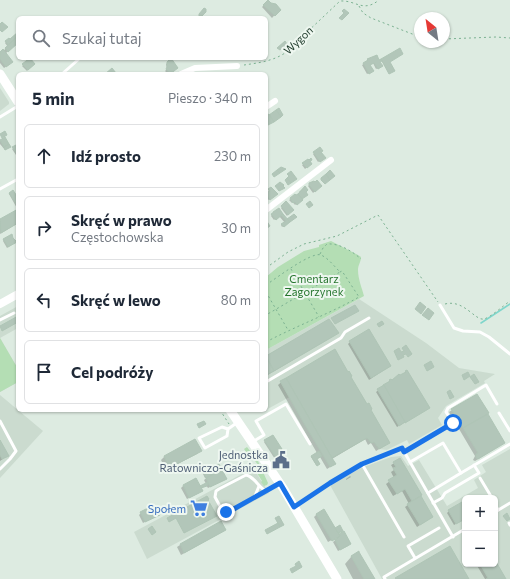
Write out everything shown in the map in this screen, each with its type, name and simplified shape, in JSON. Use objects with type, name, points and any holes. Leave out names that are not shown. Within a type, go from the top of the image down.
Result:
[{"type":"main road","points":[[0,74],[16,99]]},
{"type":"main road","points":[[230,412],[232,426],[253,442],[280,483],[336,579]]},
{"type":"street","points":[[186,72],[195,68],[237,66]]},
{"type":"street","points":[[268,106],[275,101]]},
{"type":"street","points":[[268,208],[331,160]]},
{"type":"street","points":[[0,304],[16,296]]},
{"type":"lane","points":[[64,72],[78,60]]},
{"type":"lane","points":[[0,117],[16,107]]},
{"type":"lane","points":[[0,189],[16,180]]},
{"type":"lane","points":[[440,305],[454,328],[463,331],[480,332],[510,354]]},
{"type":"lane","points":[[0,320],[14,313]]},
{"type":"lane","points":[[268,381],[341,338],[345,332],[369,318]]},
{"type":"lane","points":[[404,452],[453,423],[446,412],[448,408],[486,385],[497,404]]},
{"type":"lane","points":[[253,442],[264,435],[256,421],[286,404],[310,444]]},
{"type":"lane","points":[[499,413],[510,431]]},
{"type":"lane","points":[[0,421],[16,451],[10,460],[0,469]]},
{"type":"lane","points":[[232,426],[227,436],[205,448],[199,438],[222,427],[232,426]]},
{"type":"lane","points":[[410,462],[443,443],[461,473]]},
{"type":"lane","points":[[428,493],[510,444]]},
{"type":"lane","points":[[294,507],[362,464],[402,448],[453,536]]},
{"type":"lane","points":[[362,464],[404,537]]},
{"type":"lane","points":[[434,503],[442,498],[445,493],[479,473],[474,465]]},
{"type":"lane","points":[[266,491],[259,486],[251,476],[246,475],[216,491],[214,497],[220,508],[226,512],[232,510],[254,498],[280,483]]},
{"type":"lane","points":[[480,478],[490,495]]},
{"type":"lane","points":[[254,498],[259,486]]},
{"type":"lane","points":[[498,510],[510,503]]},
{"type":"lane","points":[[416,558],[408,546],[439,528]]},
{"type":"lane","points":[[385,579],[384,577],[462,531]]},
{"type":"path","name":"Wygon","points":[[237,66],[264,62],[285,53],[338,2],[345,0],[359,6]]},
{"type":"path","points":[[379,0],[371,5],[359,6],[363,13],[371,18],[414,34]]},
{"type":"path","points":[[450,39],[510,38]]},
{"type":"path","points":[[268,267],[288,252],[304,244],[337,236],[373,216],[378,215],[440,305],[449,303],[456,304],[468,309],[478,318],[482,319],[486,318],[510,301]]},
{"type":"path","points":[[320,254],[327,244],[332,244],[355,254],[361,259]]},
{"type":"path","points":[[268,284],[314,255],[320,254]]},
{"type":"path","points":[[268,341],[359,296],[342,271],[340,272],[320,254]]},
{"type":"path","points":[[291,269],[319,317]]},
{"type":"path","points":[[268,314],[340,272]]},
{"type":"path","points":[[268,295],[288,331]]},
{"type":"path","points":[[222,412],[232,426]]},
{"type":"shaded area","points":[[0,88],[9,104],[0,111]]},
{"type":"shaded area","points":[[359,299],[426,343],[459,368],[495,374],[484,381],[485,383],[446,406],[438,418],[442,425],[409,444],[407,440],[387,450],[379,449],[374,442],[371,443],[367,438],[332,458],[295,394],[268,409],[268,349]]},
{"type":"shaded area","points":[[16,307],[16,329],[0,338],[0,316]]},
{"type":"shaded area","points":[[0,338],[16,366],[16,383],[0,392]]},
{"type":"shaded area","points":[[0,395],[16,408],[16,412],[20,412],[43,431],[0,478]]},
{"type":"shaded area","points":[[510,449],[510,579],[382,579],[330,485],[361,468],[391,457],[401,456],[408,466],[419,460],[447,506],[462,497],[462,567],[498,567],[498,495],[466,495],[478,488],[474,480],[486,472],[482,465]]},
{"type":"shaded area","points":[[253,468],[269,493],[147,559],[134,532]]},
{"type":"green space","name":"Cmentarz Zagorzynek","points":[[331,241],[361,257],[358,273],[364,296],[268,349],[268,275],[278,267],[304,251],[319,247],[319,245]]},
{"type":"green space","points":[[0,338],[16,366],[16,383],[0,392]]},
{"type":"green space","points":[[247,447],[258,461],[268,483],[267,485],[264,486],[255,470],[252,471],[251,469],[252,470],[258,465],[250,454],[248,455],[244,449]]},
{"type":"building","points":[[268,0],[271,3],[276,4],[281,10],[275,16],[263,5]]},
{"type":"building","points":[[204,8],[206,9],[206,12],[202,16],[199,16]]},
{"type":"building","points":[[344,9],[349,13],[342,20],[339,18],[344,13],[342,11]]},
{"type":"building","points":[[2,22],[8,27],[2,32],[0,30],[0,24]]},
{"type":"building","points":[[16,34],[16,38],[8,45],[5,41],[9,38],[10,39]]},
{"type":"building","points":[[16,38],[16,45],[8,52],[5,48]]},
{"type":"building","points":[[285,41],[287,44],[280,50],[277,48]]},
{"type":"building","points":[[400,48],[403,54],[390,62],[395,71],[389,74],[381,59]]},
{"type":"building","points":[[3,49],[13,62],[6,67],[0,59],[0,52]]},
{"type":"building","points":[[377,55],[379,60],[381,59],[382,61],[380,62],[383,66],[378,69],[374,63],[370,65],[374,71],[369,74],[363,63],[368,60],[367,59]]},
{"type":"building","points":[[27,60],[32,60],[35,64],[28,70],[22,64]]},
{"type":"building","points":[[172,60],[178,68],[173,72],[168,72],[166,69],[167,62]]},
{"type":"building","points":[[112,68],[115,72],[107,72]]},
{"type":"building","points":[[279,108],[283,115],[281,117],[276,110]]},
{"type":"building","points":[[276,110],[281,117],[274,122],[269,115]]},
{"type":"building","points":[[268,115],[274,122],[268,125]]},
{"type":"building","points":[[5,131],[7,135],[2,138],[0,134]]},
{"type":"building","points":[[5,137],[9,144],[4,147],[0,140]]},
{"type":"building","points":[[9,144],[11,147],[5,150],[4,147]]},
{"type":"building","points":[[16,145],[16,152],[12,147]]},
{"type":"building","points":[[320,147],[323,151],[321,152],[326,158],[320,162],[313,152]]},
{"type":"building","points":[[311,158],[312,160],[310,161],[312,164],[307,168],[302,163]]},
{"type":"building","points":[[281,167],[286,169],[280,173],[277,170]]},
{"type":"building","points":[[277,170],[280,173],[274,177],[272,174]]},
{"type":"building","points":[[330,170],[335,176],[330,180],[326,174]]},
{"type":"building","points":[[291,171],[297,179],[291,183],[287,178],[289,176],[287,174]]},
{"type":"building","points":[[326,174],[330,180],[325,184],[321,178]]},
{"type":"building","points":[[287,178],[291,183],[288,185],[285,180]]},
{"type":"building","points":[[317,180],[322,186],[315,192],[309,183]]},
{"type":"building","points":[[280,182],[285,188],[279,191],[275,186]]},
{"type":"building","points":[[305,186],[308,190],[306,192],[308,195],[302,199],[298,194]]},
{"type":"building","points":[[271,187],[278,194],[270,200],[268,192],[270,191],[268,189]]},
{"type":"building","points":[[13,190],[16,195],[16,204],[9,193]]},
{"type":"building","points":[[295,194],[298,194],[303,200],[297,205],[295,202],[293,203],[290,198]]},
{"type":"building","points":[[286,201],[294,210],[288,215],[281,206]]},
{"type":"building","points":[[310,201],[313,205],[309,208],[306,204]]},
{"type":"building","points":[[279,208],[283,214],[276,220],[271,214]]},
{"type":"building","points":[[16,210],[16,224],[1,233],[0,219]]},
{"type":"building","points":[[283,214],[290,222],[284,227],[281,224],[286,221],[281,215]]},
{"type":"building","points":[[294,214],[297,217],[290,222],[287,219]]},
{"type":"building","points":[[12,234],[16,243],[8,247],[3,239]]},
{"type":"building","points":[[420,302],[426,307],[421,314],[415,309]]},
{"type":"building","points":[[355,305],[359,311],[335,324],[331,318]]},
{"type":"building","points":[[428,308],[434,313],[429,320],[422,315]]},
{"type":"building","points":[[16,317],[16,323],[2,331],[0,326]]},
{"type":"building","points":[[329,319],[339,333],[274,371],[268,360],[268,355]]},
{"type":"building","points":[[382,321],[384,324],[379,327],[377,324]]},
{"type":"building","points":[[369,329],[391,366],[371,378],[349,341]]},
{"type":"building","points":[[406,345],[412,354],[408,357],[406,354],[403,355],[404,357],[398,360],[394,351],[399,348],[401,352],[404,351],[402,348]]},
{"type":"building","points":[[335,349],[367,404],[369,403],[372,409],[371,410],[390,443],[379,449],[374,442],[371,443],[367,438],[332,458],[286,378]]},
{"type":"building","points":[[268,360],[274,371],[268,374]]},
{"type":"building","points":[[431,361],[434,367],[427,371],[424,365]]},
{"type":"building","points":[[407,370],[430,408],[405,423],[383,385]]},
{"type":"building","points":[[468,372],[470,376],[464,380],[462,375]]},
{"type":"building","points":[[474,374],[479,382],[475,384],[470,377]]},
{"type":"building","points":[[286,378],[336,464],[330,467],[302,420],[280,381]]},
{"type":"building","points":[[384,385],[405,422],[399,426],[377,389]]},
{"type":"building","points":[[450,390],[454,397],[450,399],[447,392]]},
{"type":"building","points":[[477,394],[489,413],[463,428],[451,409]]},
{"type":"building","points":[[488,414],[505,443],[478,459],[476,458],[476,454],[478,453],[463,428]]},
{"type":"building","points":[[204,421],[206,424],[199,428],[197,424]]},
{"type":"building","points":[[273,435],[282,449],[279,451],[287,463],[282,467],[264,440]]},
{"type":"building","points":[[195,439],[202,451],[169,468],[164,456]]},
{"type":"building","points":[[0,440],[9,456],[2,459],[0,455]]},
{"type":"building","points":[[319,451],[322,456],[317,459],[320,464],[317,466],[311,456]]},
{"type":"building","points":[[400,458],[422,495],[412,501],[405,489],[397,494],[388,480],[397,475],[393,468],[396,467],[393,462]]},
{"type":"building","points":[[219,464],[222,470],[206,478],[203,472]]},
{"type":"building","points":[[222,470],[227,479],[210,487],[206,478]]},
{"type":"building","points":[[196,478],[203,491],[189,498],[183,485]]},
{"type":"building","points":[[208,482],[207,486],[201,488],[200,486]]},
{"type":"building","name":"Społem","points":[[207,496],[217,516],[184,533],[176,518],[169,522],[167,518]]},
{"type":"building","points":[[421,496],[433,517],[420,525],[407,504]]},
{"type":"building","points":[[462,502],[462,521],[456,524],[448,510]]},
{"type":"building","points":[[154,505],[160,515],[145,522],[140,512]]},
{"type":"building","points":[[324,509],[340,536],[332,541],[316,514]]},
{"type":"building","points":[[507,513],[510,519],[507,521],[503,516]]},
{"type":"building","points":[[279,516],[284,525],[280,527],[275,518]]},
{"type":"building","points":[[221,521],[226,530],[184,553],[180,544]]},
{"type":"building","points":[[278,523],[280,527],[267,534],[265,530]]},
{"type":"building","points":[[340,525],[343,531],[338,533],[335,528]]},
{"type":"building","points":[[152,526],[156,532],[152,535],[148,529]]},
{"type":"building","points":[[344,531],[351,544],[340,550],[335,540],[340,536],[339,534]]},
{"type":"building","points":[[450,546],[469,579],[396,579],[395,578]]},
{"type":"building","points":[[359,551],[375,579],[364,579],[351,556]]},
{"type":"building","points":[[299,561],[302,567],[292,573],[290,569],[296,566],[295,564]]},
{"type":"building","points":[[498,565],[506,579],[486,579],[488,578],[482,567],[498,567]]},
{"type":"waterway","points":[[481,323],[510,304]]},
{"type":"place","name":"Jednostka Ratowniczo-Gaśnicza","points":[[281,460]]},
{"type":"place","name":"Społem","points":[[199,508]]},
{"type":"route","points":[[226,512],[280,483],[294,507],[346,472],[402,448],[404,452],[453,423]]}]
